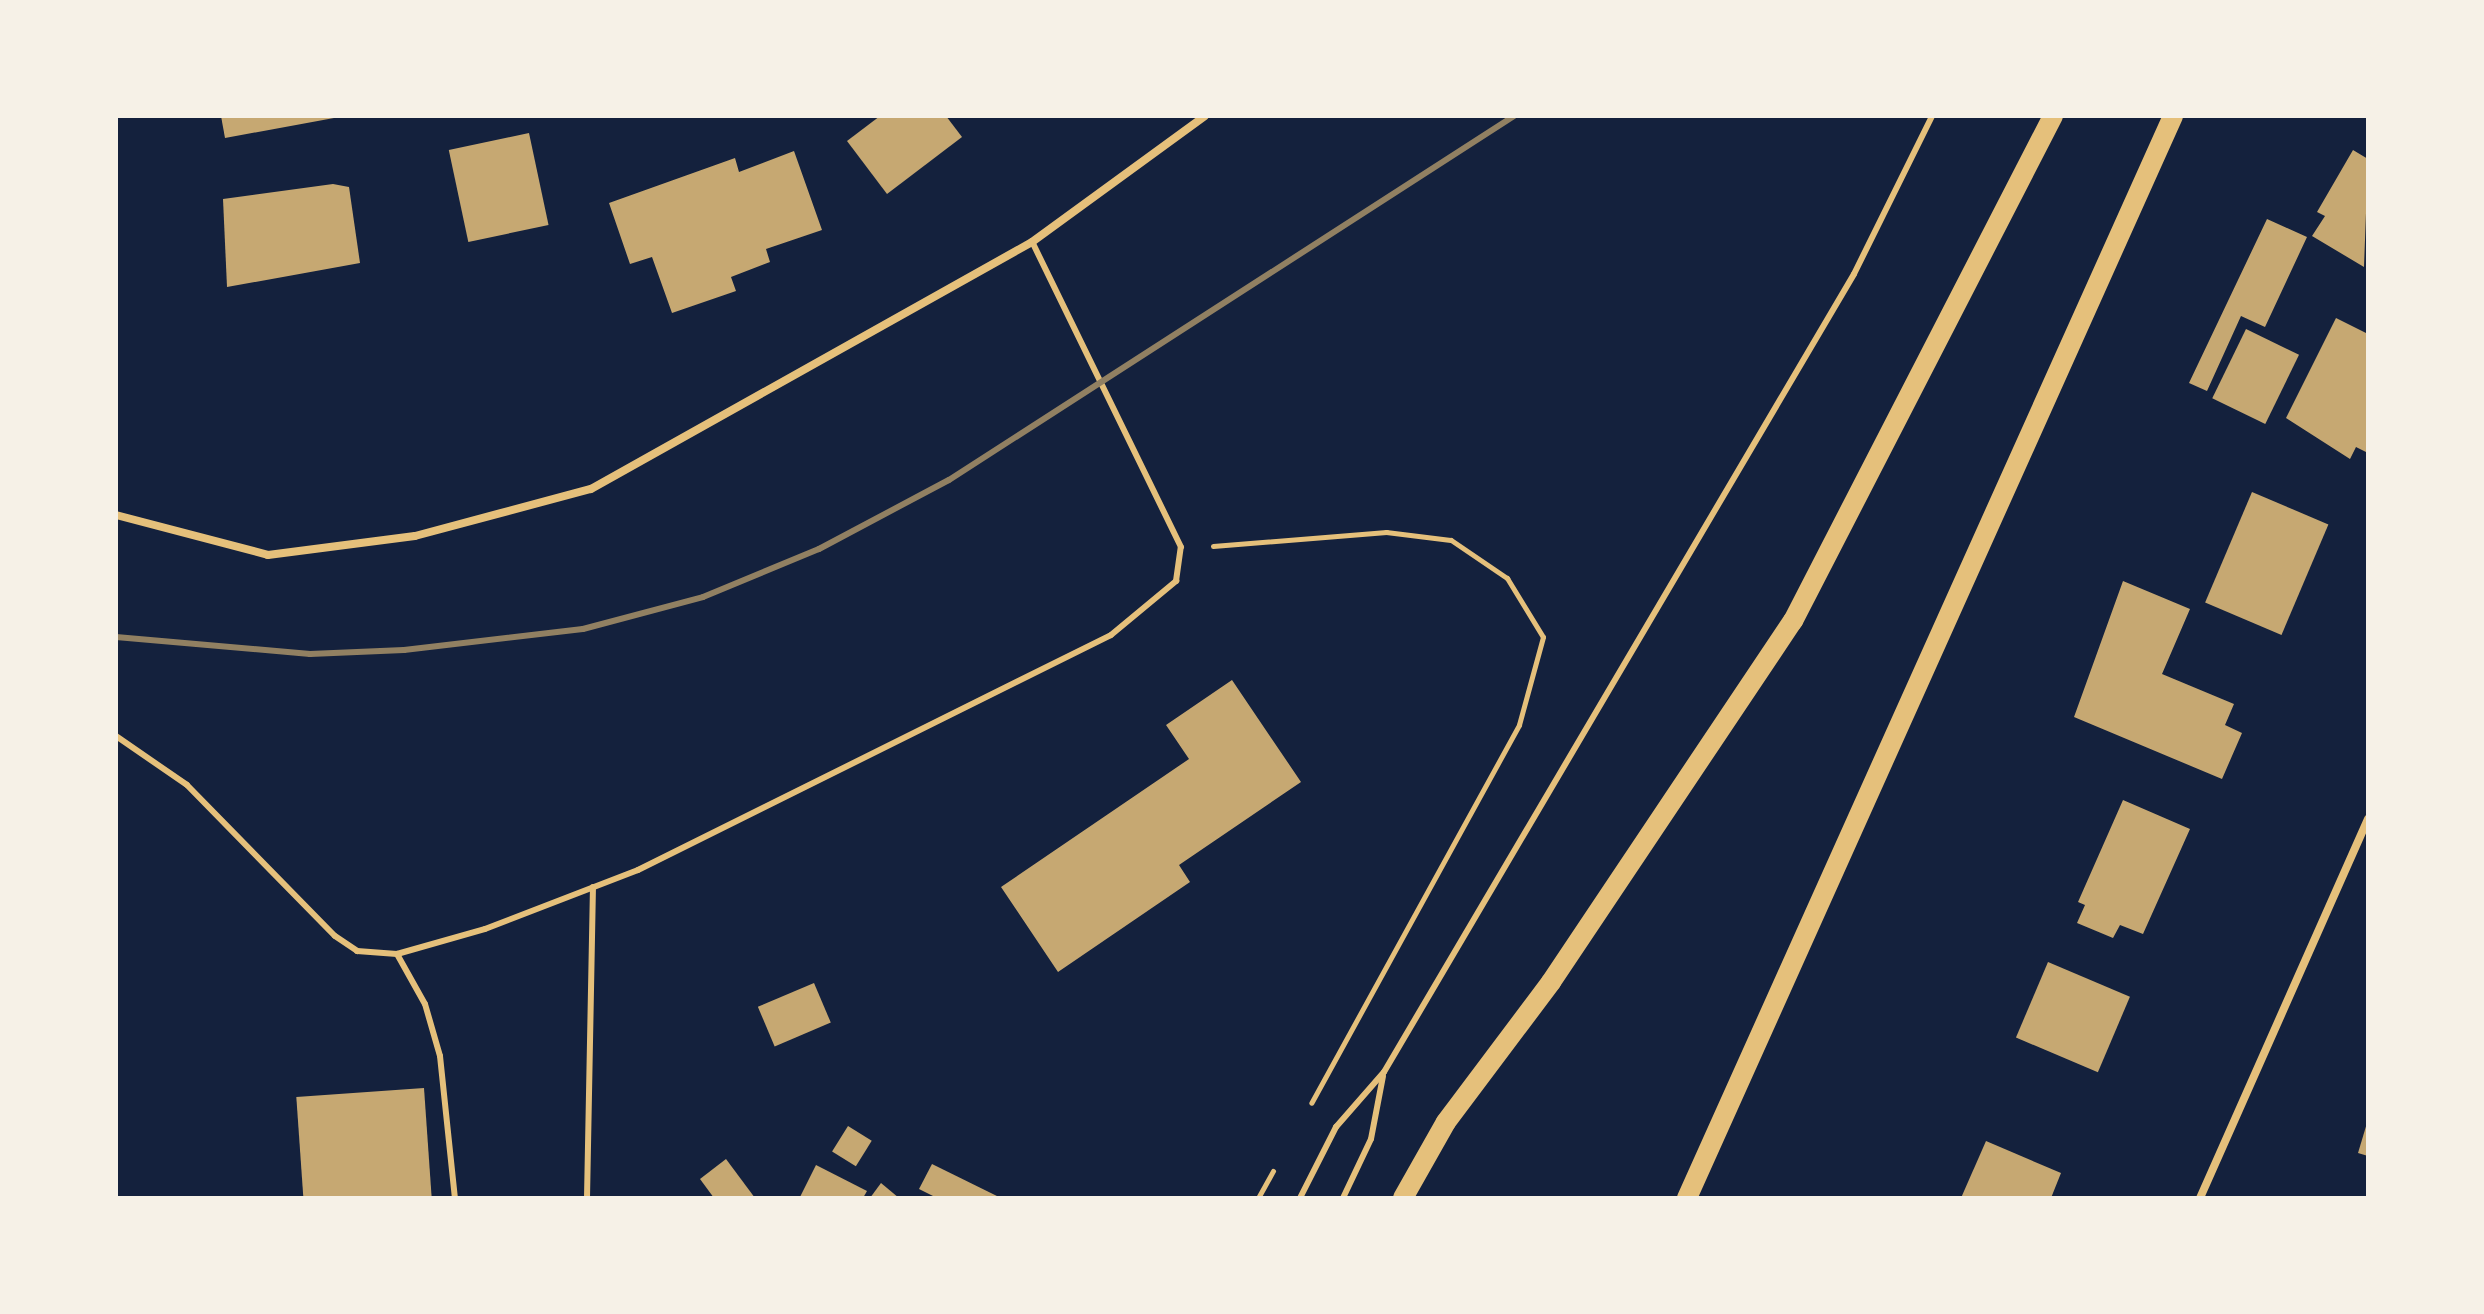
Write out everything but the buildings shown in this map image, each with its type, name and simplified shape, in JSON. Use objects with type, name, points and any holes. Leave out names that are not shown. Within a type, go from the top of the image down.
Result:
[{"type":"main road","points":[[1403,1198],[1446,1122],[1551,982],[1793,621],[2053,116]]},
{"type":"main road","points":[[1687,1198],[2173,116]]},
{"type":"street","points":[[116,515],[268,555],[415,536],[591,489],[1032,242],[1205,116]]},
{"type":"street","points":[[2200,1198],[2368,819]]},
{"type":"lane","points":[[1300,1198],[1336,1127],[1384,1072],[1854,274],[1932,116]]},
{"type":"lane","points":[[116,736],[187,785],[335,936],[357,951],[397,954],[593,887],[802,792],[1111,635],[1176,581],[1181,547],[1032,242]]},
{"type":"lane","points":[[587,1198],[593,887]]},
{"type":"lane","points":[[397,954],[425,1004],[440,1056],[455,1198]]},
{"type":"lane","points":[[1343,1198],[1371,1139],[1384,1072]]},
{"type":"path","points":[[1181,547],[1386,532],[1451,540],[1507,578],[1543,637],[1519,725],[1304,1115]]},
{"type":"path","points":[[1258,1198],[1281,1156]]},
{"type":"railway","points":[[116,637],[310,654],[404,650],[583,629],[703,597],[819,549],[949,480],[1514,116]]}]
